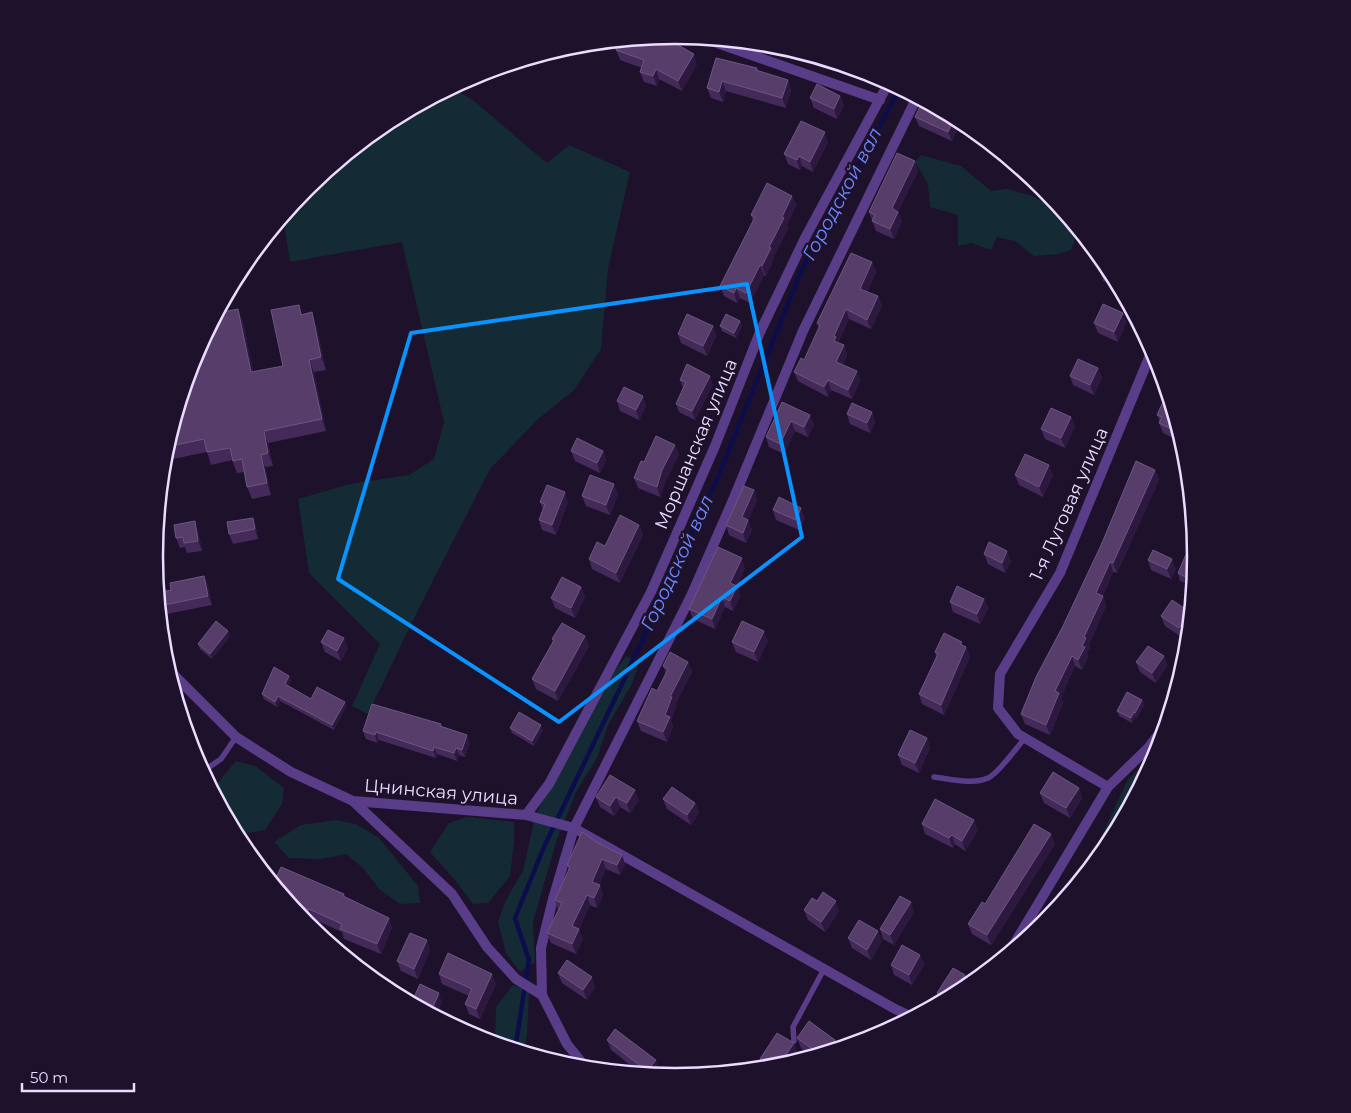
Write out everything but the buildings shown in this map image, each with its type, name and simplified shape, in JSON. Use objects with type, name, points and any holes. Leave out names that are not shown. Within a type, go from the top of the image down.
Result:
[{"type":"street","points":[[728,47],[880,100]]},
{"type":"street","name":"Моршанская улица","points":[[526,815],[549,784],[651,592],[714,446],[760,332],[806,236],[885,89]]},
{"type":"street","points":[[580,1060],[567,1044],[542,995],[541,948],[552,898],[574,828],[691,596],[803,331],[913,103]]},
{"type":"street","name":"1-я Луговая улица","points":[[1108,788],[1018,734],[998,708],[1000,674],[1060,572],[1148,359]]},
{"type":"street","name":"Цнинская улица","points":[[178,679],[236,737],[291,772],[353,801],[452,894],[487,947],[516,979],[542,995]]},
{"type":"street","points":[[1017,939],[1108,788],[1154,741]]},
{"type":"street","name":"Цнинская улица","points":[[353,801],[526,815],[574,828],[906,1014]]},
{"type":"lane","points":[[209,768],[221,760],[236,737]]},
{"type":"lane","points":[[934,777],[968,781],[989,778],[1004,764],[1025,738]]},
{"type":"lane","points":[[794,1041],[793,1026],[824,969]]},
{"type":"highlighted area","points":[[747,284],[802,537],[559,722],[338,579],[411,333]]},
{"type":"shaded area","points":[[459,92],[474,101],[547,163],[569,145],[630,172],[608,268],[601,349],[574,390],[537,420],[490,469],[418,610],[368,714],[352,706],[380,644],[309,573],[298,499],[350,484],[409,475],[434,459],[444,422],[402,242],[290,262],[284,225],[313,194],[337,171],[391,130],[419,112]]},
{"type":"shaded area","points":[[921,155],[961,166],[991,191],[1007,189],[1032,196],[1047,204],[1066,224],[1075,239],[1071,250],[1059,254],[1034,256],[1015,241],[997,237],[991,250],[971,243],[958,246],[958,215],[930,207],[928,184],[915,162]]},
{"type":"shaded area","points":[[626,656],[639,663],[632,684],[608,725],[597,758],[577,790],[557,839],[533,922],[535,962],[520,972],[506,953],[498,922],[506,900],[523,871],[535,817],[545,794],[607,681]]},
{"type":"shaded area","points":[[236,761],[255,766],[284,788],[282,804],[265,830],[244,834],[217,784]]},
{"type":"shaded area","points":[[1143,765],[1120,813],[1094,853],[1128,779]]},
{"type":"shaded area","points":[[467,817],[514,822],[510,876],[488,903],[473,904],[430,852],[449,823]]},
{"type":"shaded area","points":[[335,820],[356,824],[379,838],[418,886],[420,903],[400,904],[379,889],[364,869],[346,854],[321,859],[289,858],[274,842],[301,825]]},
{"type":"shaded area","points":[[1092,855],[1059,898],[1066,883]]},
{"type":"shaded area","points":[[513,985],[529,991],[525,1046],[495,1036],[496,1007]]},
{"type":"waterway","name":"Городской вал","points":[[516,1044],[529,960],[515,918],[544,847],[718,477],[802,269],[897,94]]}]
